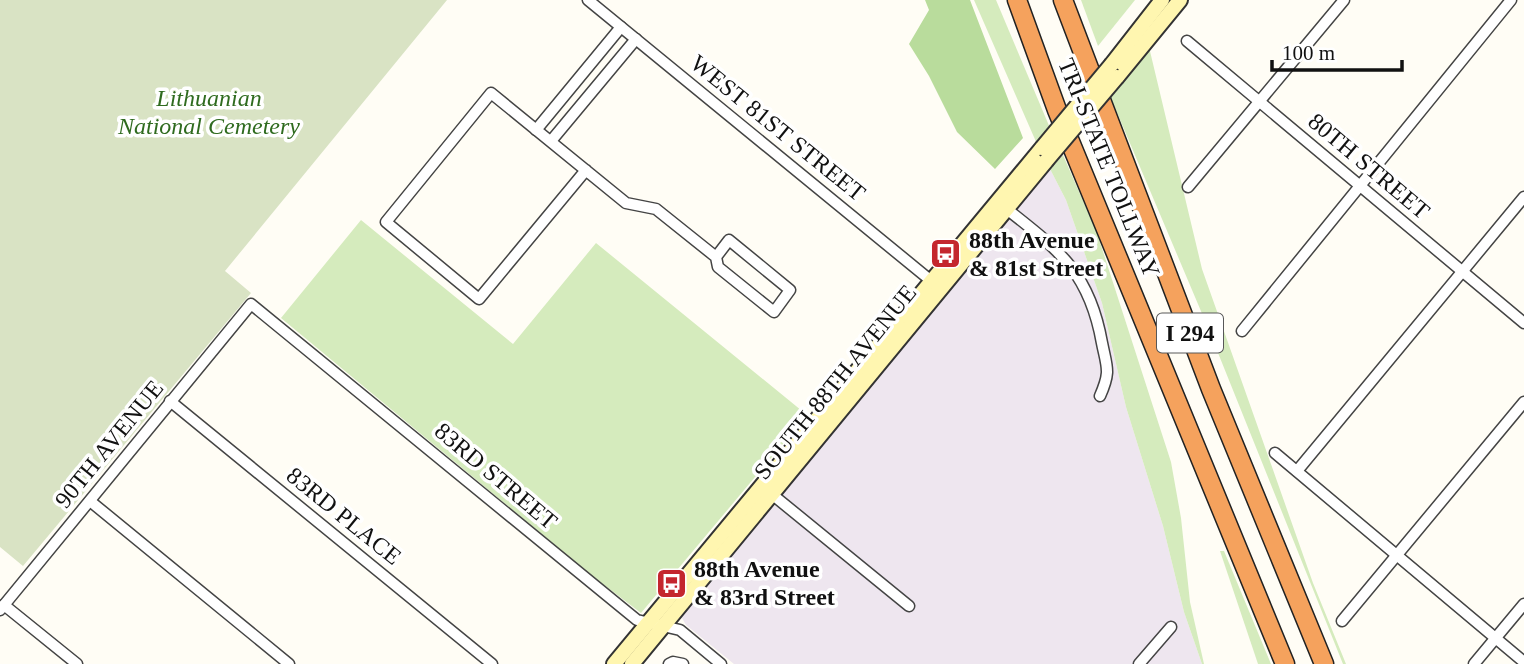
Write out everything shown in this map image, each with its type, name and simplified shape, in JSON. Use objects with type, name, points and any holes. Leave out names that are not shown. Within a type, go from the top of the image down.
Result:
[{"type":"highway","name":"TRI-STATE TOLLWAY","points":[[1017,0],[1057,110],[1285,664]]},
{"type":"highway","name":"TRI-STATE TOLLWAY","points":[[1063,0],[1211,388],[1324,664]]},
{"type":"street","name":"WEST 81ST STREET","points":[[589,0],[937,285]]},
{"type":"street","name":"SOUTH 88TH AVENUE","points":[[1115,70],[1162,0]]},
{"type":"street","name":"SOUTH 88TH AVENUE","points":[[614,664],[767,490],[1115,70],[1180,0]]},
{"type":"street","points":[[1188,187],[1344,0]]},
{"type":"street","points":[[1242,331],[1511,0]]},
{"type":"street","points":[[536,130],[621,27]]},
{"type":"street","points":[[551,141],[636,39]]},
{"type":"street","name":"80TH STREET","points":[[1187,41],[1524,323]]},
{"type":"street","points":[[586,170],[479,299],[386,222],[491,93],[551,141],[626,203],[656,209],[716,257],[718,267],[774,312],[790,290],[729,240],[716,257]]},
{"type":"street","points":[[1297,471],[1524,197]]},
{"type":"street","points":[[1002,205],[1053,247],[1075,270],[1092,300],[1108,376],[1100,396]]},
{"type":"street","name":"90TH AVENUE","points":[[2,608],[251,304]]},
{"type":"street","name":"83RD STREET","points":[[251,304],[631,616],[637,620],[680,630],[721,664]]},
{"type":"street","name":"83RD PLACE","points":[[170,401],[492,664]]},
{"type":"street","points":[[1342,621],[1524,402]]},
{"type":"street","points":[[1275,453],[1524,662]]},
{"type":"street","points":[[767,490],[909,606]]},
{"type":"street","name":"SOUTH 88TH AVENUE","points":[[632,664],[767,490]]},
{"type":"street","points":[[90,501],[289,664]]},
{"type":"street","points":[[1474,664],[1524,604]]},
{"type":"street","points":[[2,608],[77,664]]},
{"type":"street","points":[[1139,664],[1171,626]]},
{"type":"street","points":[[668,664],[683,664]]},
{"type":"shaded area","points":[[1050,169],[1066,200],[1102,303],[1126,407],[1163,526],[1184,612],[1202,664],[734,664],[686,625],[682,618],[685,609],[988,240]]},
{"type":"green space","name":"Lithuanian National Cemetery","points":[[0,0],[447,0],[225,271],[251,293],[23,566],[0,547]]},
{"type":"green space","points":[[925,0],[970,0],[1023,138],[995,169],[957,132],[929,76],[909,44],[929,10]]},
{"type":"green space","points":[[974,0],[996,0],[1050,128],[1037,144]]},
{"type":"green space","points":[[1081,0],[1135,0],[1098,46]]},
{"type":"green space","points":[[1149,47],[1202,269],[1313,583],[1346,664],[1343,664],[1206,323],[1110,96]]},
{"type":"green space","points":[[1063,155],[1097,233],[1171,462],[1181,518],[1190,602],[1204,664],[1184,612],[1163,526],[1126,407],[1102,303],[1066,200],[1050,169]]},
{"type":"green space","points":[[361,220],[513,344],[596,243],[807,415],[641,613],[591,575],[281,318]]},
{"type":"green space","points":[[1220,551],[1224,551],[1271,664],[1258,664]]},
{"type":"place","name":"88th Avenue & 81st Street","points":[[946,254]]},
{"type":"place","name":"88th Avenue & 83rd Street","points":[[671,583]]}]
